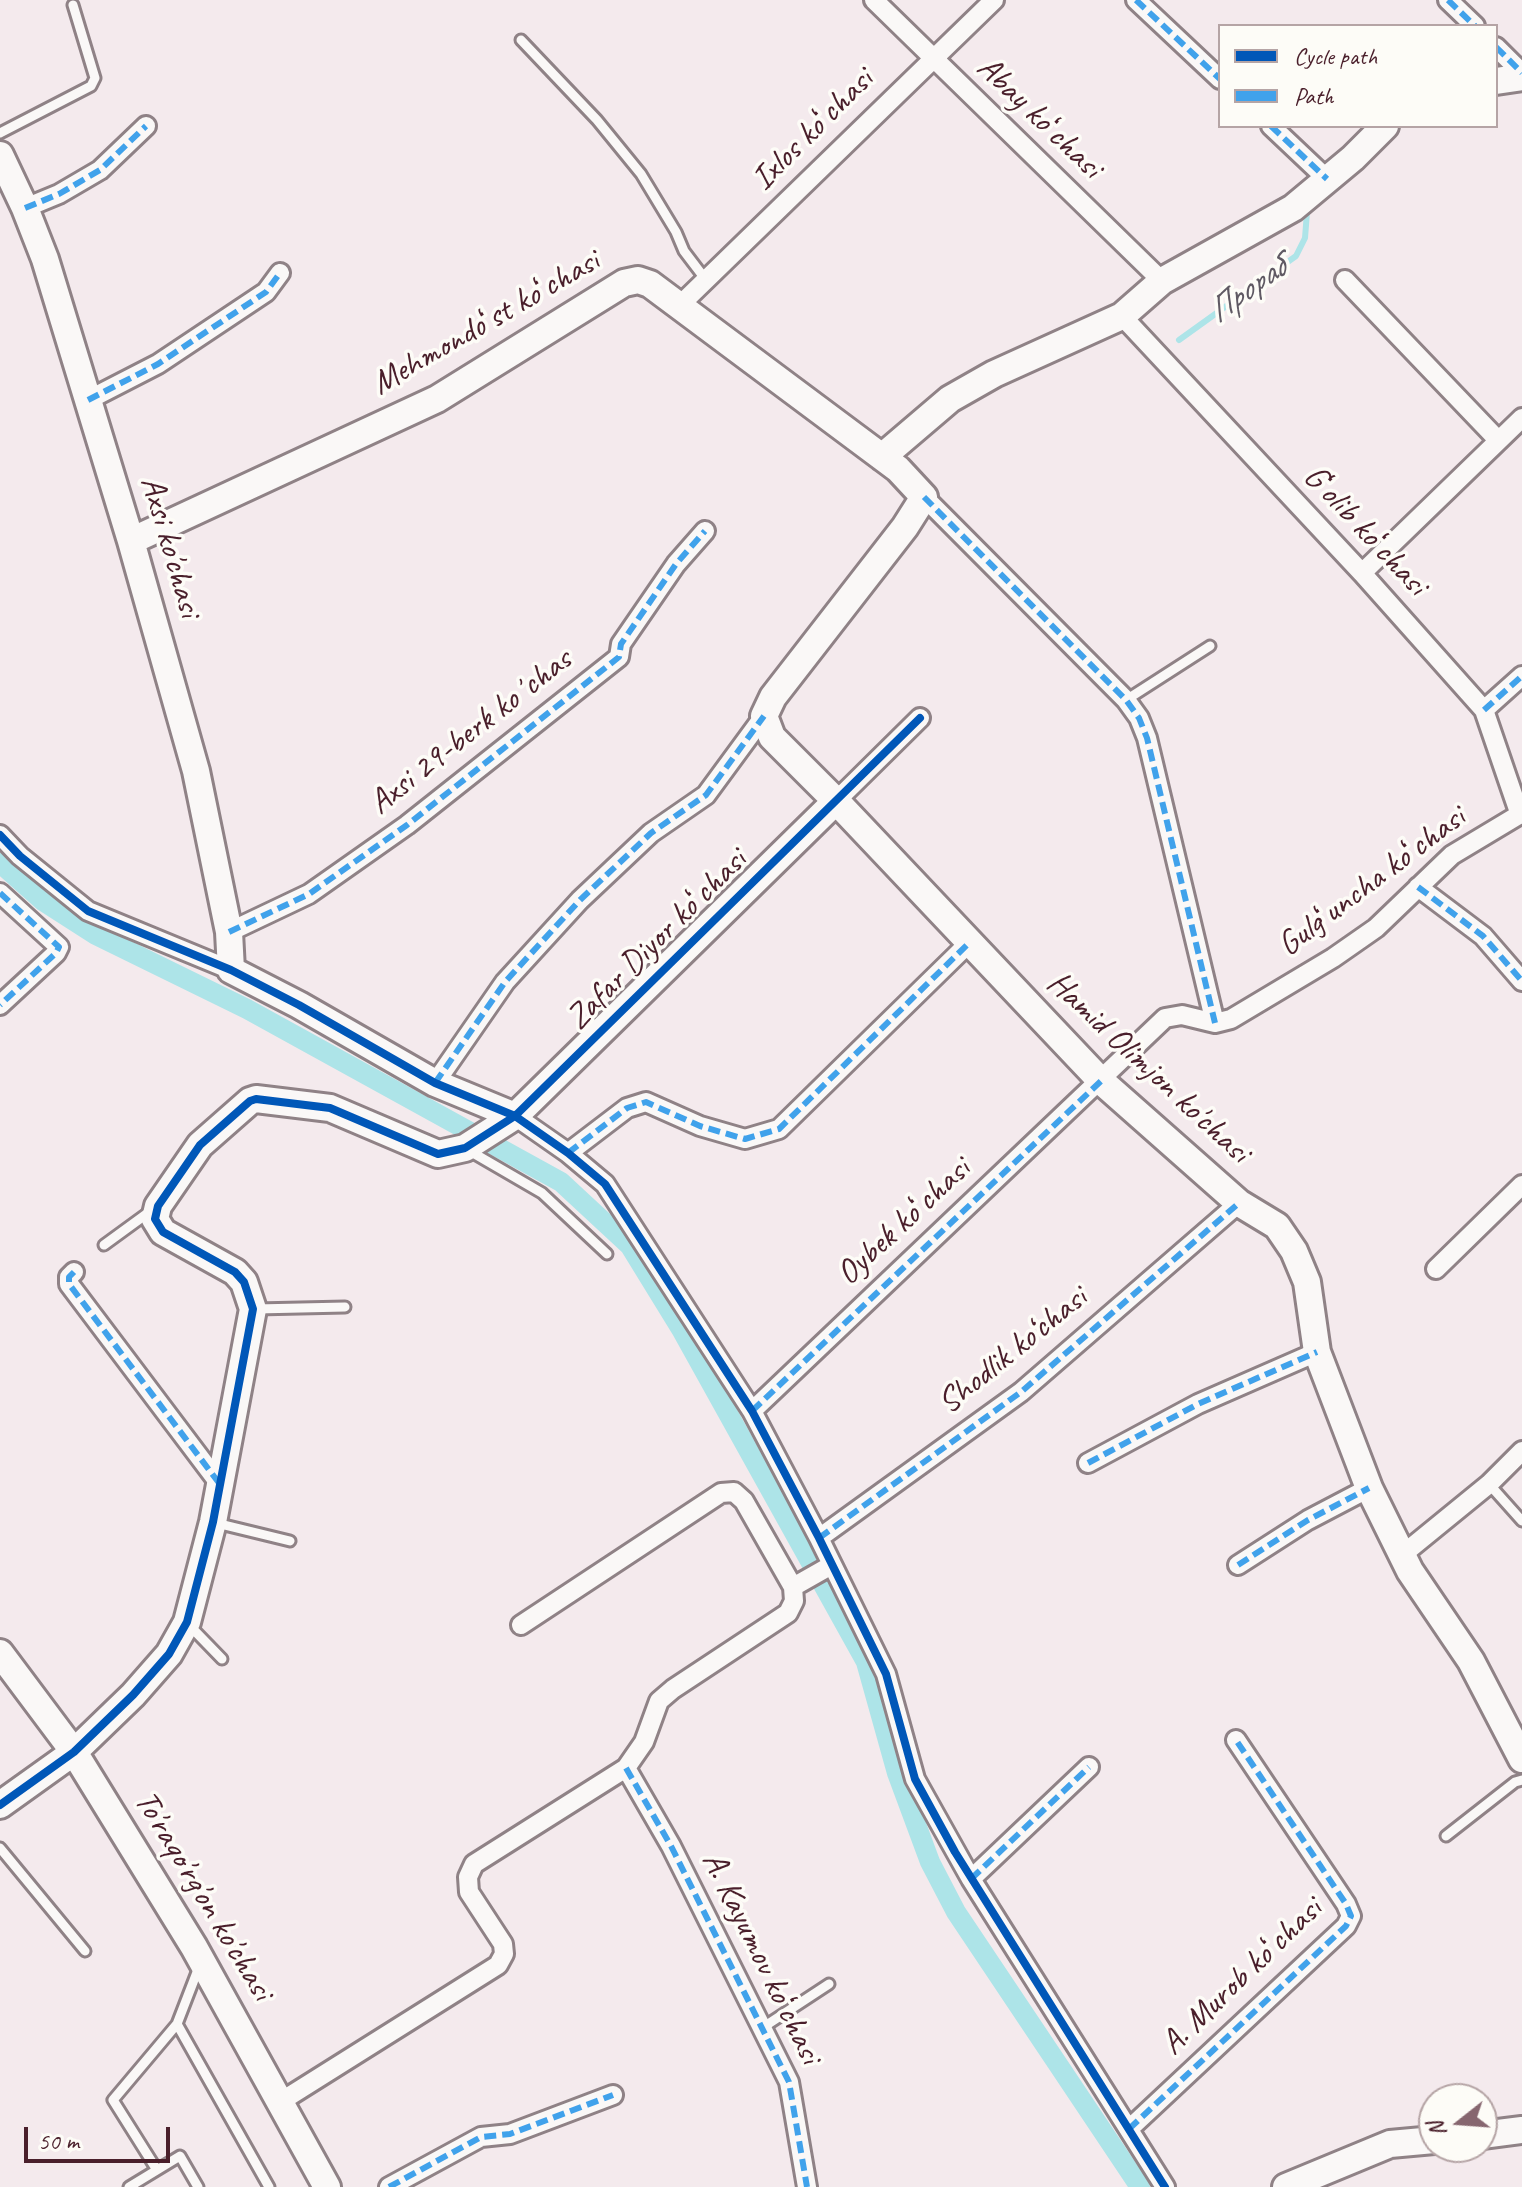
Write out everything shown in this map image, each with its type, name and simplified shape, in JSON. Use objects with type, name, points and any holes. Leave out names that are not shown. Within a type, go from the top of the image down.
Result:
[{"type":"street","name":"Abay koʻchasi","points":[[874,0],[1162,281]]},
{"type":"street","name":"Ixlos koʻchasi","points":[[678,307],[994,0]]},
{"type":"street","points":[[1136,0],[1218,77]]},
{"type":"street","points":[[1448,0],[1473,24]]},
{"type":"street","points":[[1498,49],[1522,75],[1498,81]]},
{"type":"street","points":[[25,208],[59,194],[100,170],[146,126]]},
{"type":"street","points":[[1273,128],[1327,179]]},
{"type":"street","points":[[882,457],[950,399],[994,374],[1122,316],[1162,281],[1293,208],[1383,128]]},
{"type":"street","name":"Axsi ko'chasi","points":[[0,155],[45,259],[131,541],[196,771],[229,932],[231,970]]},
{"type":"street","points":[[88,400],[158,364],[266,292],[280,273]]},
{"type":"street","name":"Mehmondoʻst koʻchasi","points":[[131,541],[437,399],[624,283],[638,280],[650,284],[898,469],[924,497]]},
{"type":"street","points":[[1345,280],[1498,440]]},
{"type":"street","name":"Gʻolib koʻchasi","points":[[1122,316],[1362,573],[1484,710],[1521,814]]},
{"type":"street","points":[[1362,573],[1522,418]]},
{"type":"street","points":[[435,1083],[505,982],[580,900],[651,833],[706,795],[764,716],[773,697],[905,527],[924,497],[1126,700],[1139,718],[1147,738],[1215,1023],[1182,1015],[1165,1018],[1101,1081]]},
{"type":"street","name":"Аxsi 29-berk koʼchas","points":[[229,932],[309,894],[407,825],[619,657],[621,644],[676,564],[705,531]]},
{"type":"street","points":[[1484,710],[1522,676]]},
{"type":"street","name":"Hamid Olimjon ko'chasi","points":[[764,716],[772,737],[1101,1081],[1239,1203],[1277,1226],[1294,1251],[1307,1282],[1317,1352],[1369,1488],[1402,1555],[1471,1661],[1522,1759]]},
{"type":"street","points":[[836,801],[920,718]]},
{"type":"street","name":"Zafar Diyor koʻchasi","points":[[466,1148],[509,1120],[836,801]]},
{"type":"street","name":"Gulgʻuncha koʻchasi","points":[[1215,1023],[1231,1019],[1333,958],[1376,928],[1452,855],[1521,814]]},
{"type":"street","points":[[0,835],[20,856],[88,911],[231,970],[299,1005],[435,1083],[568,1153],[605,1184],[752,1411],[819,1538],[830,1566],[886,1674],[915,1779],[971,1879],[1165,2187]]},
{"type":"street","points":[[1418,887],[1483,936],[1522,981]]},
{"type":"street","points":[[0,893],[59,947],[0,1005]]},
{"type":"street","points":[[568,1153],[636,1103],[646,1102],[700,1126],[745,1139],[779,1129],[970,942]]},
{"type":"street","name":"Oybek koʻchasi","points":[[752,1411],[1101,1081]]},
{"type":"street","points":[[0,1805],[74,1752],[133,1695],[169,1654],[187,1622],[213,1522],[253,1309],[244,1282],[235,1272],[163,1232],[155,1219],[158,1206],[200,1145],[256,1099],[330,1108],[438,1154],[466,1148]]},
{"type":"street","points":[[1436,1269],[1522,1185]]},
{"type":"street","name":"Shodlik ko‘chasi","points":[[819,1538],[1021,1392],[1239,1203]]},
{"type":"street","points":[[74,1272],[69,1277],[69,1284],[219,1483]]},
{"type":"street","points":[[1088,1463],[1198,1404],[1317,1352]]},
{"type":"street","points":[[1402,1555],[1489,1484],[1522,1451]]},
{"type":"street","points":[[1238,1565],[1308,1520],[1369,1488]]},
{"type":"street","points":[[280,2102],[498,1965],[504,1954],[503,1944],[469,1892],[468,1877],[474,1864],[626,1768],[644,1742],[659,1701],[788,1613],[794,1601],[793,1587],[744,1501],[734,1492],[721,1493],[521,1625]]},
{"type":"street","points":[[793,1587],[830,1566]]},
{"type":"street","name":"To'raqo'rg'on ko'chasi","points":[[0,1653],[74,1752],[202,1960],[327,2187]]},
{"type":"street","name":"A. Murob koʻchasi","points":[[1129,2129],[1346,1926],[1351,1916],[1236,1740]]},
{"type":"street","points":[[971,1879],[1089,1767]]},
{"type":"street","name":"A. Kayumov koʻchasi","points":[[626,1768],[671,1846],[789,2082],[807,2187]]},
{"type":"street","points":[[389,2187],[481,2137],[510,2134],[613,2095]]},
{"type":"street","points":[[1498,2133],[1522,2130]]},
{"type":"street","points":[[1286,2187],[1390,2144],[1418,2141]]},
{"type":"lane","points":[[0,133],[91,86],[95,78],[73,5]]},
{"type":"lane","points":[[521,40],[597,120],[641,174],[684,251],[706,280]]},
{"type":"lane","points":[[1126,700],[1210,646]]},
{"type":"lane","points":[[466,1148],[542,1193],[607,1254]]},
{"type":"lane","points":[[104,1245],[158,1206]]},
{"type":"lane","points":[[253,1309],[345,1307]]},
{"type":"lane","points":[[1489,1484],[1522,1521]]},
{"type":"lane","points":[[213,1522],[290,1541]]},
{"type":"lane","points":[[187,1622],[222,1659]]},
{"type":"lane","points":[[1446,1836],[1515,1782],[1522,1780]]},
{"type":"lane","points":[[0,1848],[85,1951]]},
{"type":"lane","points":[[157,2170],[113,2100],[177,2024],[202,1960]]},
{"type":"lane","points":[[762,2028],[829,1984]]},
{"type":"lane","points":[[177,2024],[269,2187]]},
{"type":"lane","points":[[129,2187],[180,2156],[198,2187]]},
{"type":"waterway","name":"Прораб","points":[[1179,340],[1296,256],[1305,238],[1310,208]]},
{"type":"waterway","points":[[0,863],[43,901],[96,935],[247,1009],[561,1182],[630,1246],[681,1329],[866,1662],[897,1773],[930,1862],[956,1912],[1140,2187]]},
{"type":"marked path","points":[[1136,0],[1218,77]]},
{"type":"marked path","points":[[1448,0],[1473,24]]},
{"type":"marked path","points":[[1498,49],[1522,73]]},
{"type":"marked path","points":[[25,208],[59,194],[100,170],[146,126]]},
{"type":"marked path","points":[[1273,128],[1327,179]]},
{"type":"marked path","points":[[88,400],[158,364],[266,292],[280,273]]},
{"type":"marked path","points":[[924,497],[1126,700],[1139,718],[1147,738],[1215,1023]]},
{"type":"marked path","points":[[229,932],[309,894],[407,825],[619,657],[621,644],[676,564],[705,531]]},
{"type":"marked path","points":[[1484,710],[1522,676]]},
{"type":"marked path","points":[[435,1083],[505,982],[580,900],[651,833],[706,795],[764,716]]},
{"type":"marked path","points":[[1418,887],[1483,936],[1522,981]]},
{"type":"marked path","points":[[0,893],[59,947],[0,1005]]},
{"type":"marked path","points":[[568,1153],[627,1108],[646,1102],[700,1126],[745,1139],[779,1129],[970,942]]},
{"type":"marked path","points":[[752,1411],[1101,1081]]},
{"type":"marked path","points":[[819,1538],[1021,1392],[1239,1203]]},
{"type":"marked path","points":[[74,1272],[69,1277],[69,1284],[219,1483]]},
{"type":"marked path","points":[[1088,1463],[1198,1404],[1317,1352]]},
{"type":"marked path","points":[[1238,1565],[1308,1520],[1369,1488]]},
{"type":"marked path","points":[[1129,2129],[1346,1926],[1351,1916],[1236,1740]]},
{"type":"marked path","points":[[971,1879],[1089,1767]]},
{"type":"marked path","points":[[626,1768],[671,1846],[789,2082],[807,2187]]},
{"type":"marked path","points":[[389,2187],[481,2137],[510,2134],[613,2095]]},
{"type":"cycle path","points":[[0,1805],[74,1752],[133,1695],[169,1654],[187,1622],[213,1522],[253,1309],[244,1282],[235,1272],[163,1232],[155,1219],[158,1206],[200,1145],[256,1099],[330,1108],[438,1154],[465,1148],[515,1116],[920,718]]},
{"type":"cycle path","points":[[0,835],[20,856],[88,911],[231,970],[435,1083],[515,1116],[568,1153],[605,1184],[752,1411],[819,1538],[886,1674],[915,1779],[955,1852],[1165,2187]]}]
